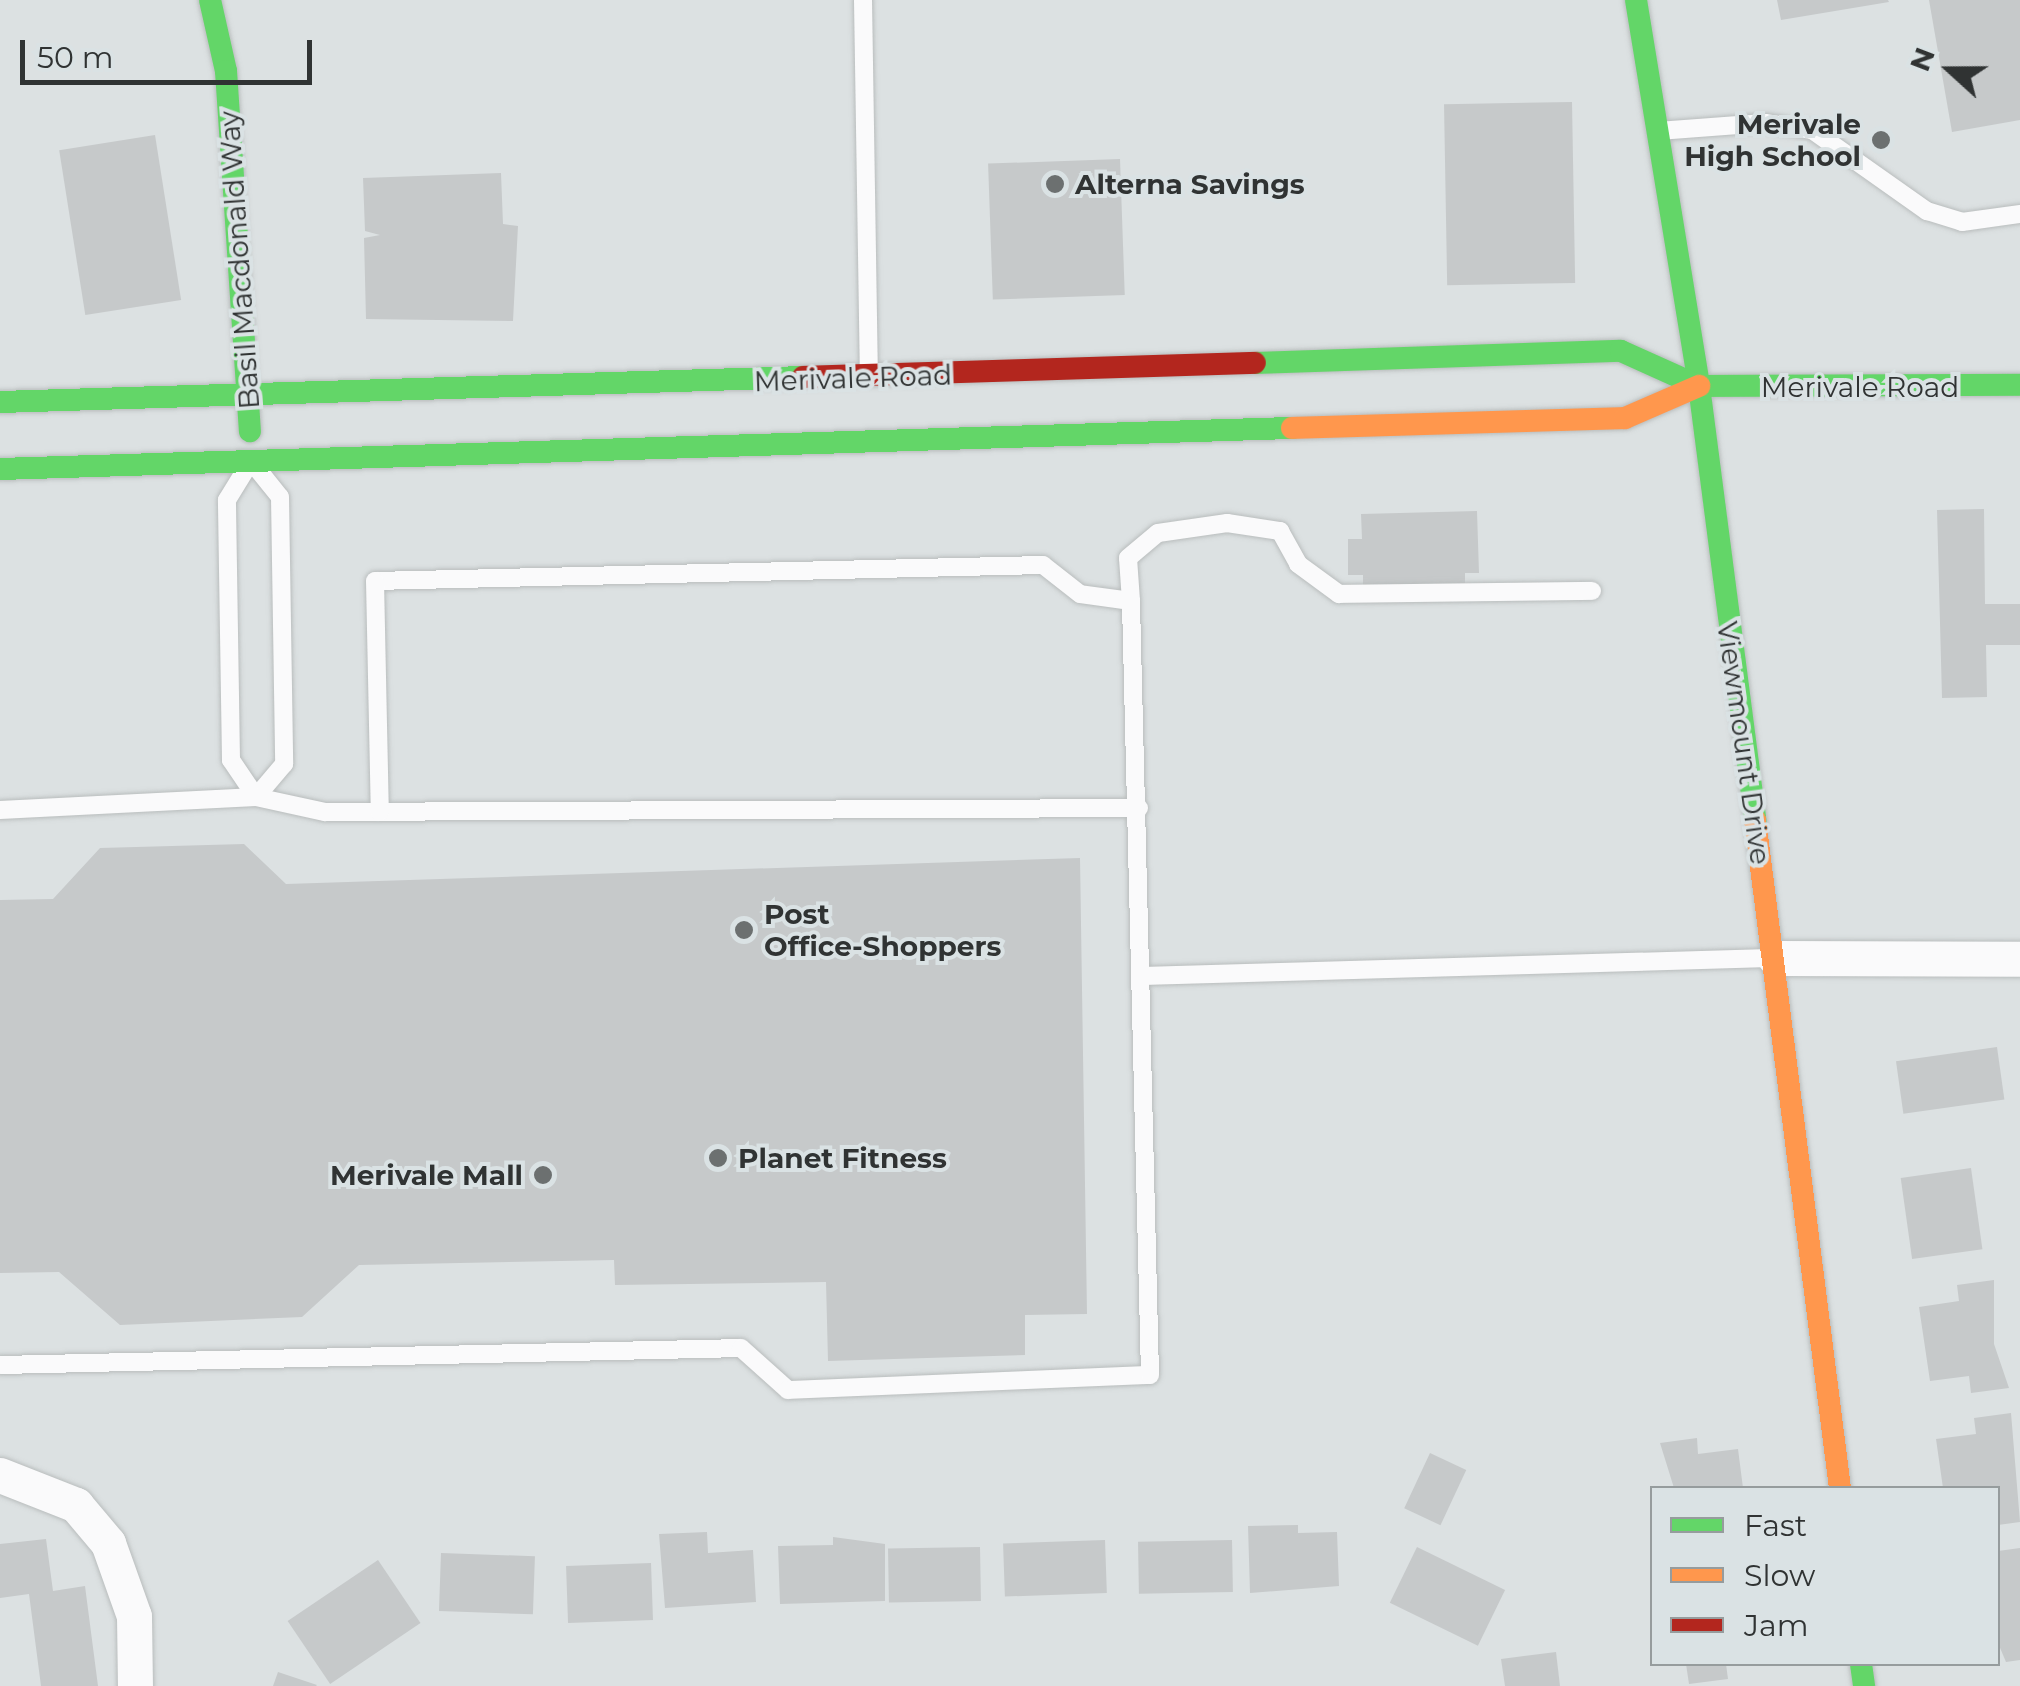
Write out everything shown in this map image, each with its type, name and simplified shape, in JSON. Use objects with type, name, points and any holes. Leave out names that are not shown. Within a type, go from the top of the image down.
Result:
[{"type":"main road","name":"Basil Macdonald Way","points":[[210,0],[226,71],[251,461]]},
{"type":"main road","name":"Viewmount Drive","points":[[1636,0],[1699,386],[1840,1486]]},
{"type":"main road","name":"Merivale Road","points":[[0,402],[249,398],[1621,351],[1699,386]]},
{"type":"main road","name":"Merivale Road","points":[[0,469],[1625,418],[1699,386],[2020,386]]},
{"type":"street","points":[[1775,958],[2020,958]]},
{"type":"street","points":[[0,1475],[76,1505],[108,1543],[134,1616],[135,1686]]},
{"type":"lane","points":[[863,0],[870,378]]},
{"type":"lane","points":[[1658,131],[1766,123],[1812,130],[1927,210],[1962,222],[2020,214]]},
{"type":"lane","points":[[251,461],[280,497],[284,764],[256,797],[231,760],[228,592],[227,500],[251,461]]},
{"type":"lane","points":[[0,1365],[741,1348],[788,1390],[1150,1375],[1139,808],[1128,558],[1158,533],[1227,522],[1280,531],[1298,564],[1339,594],[1592,591]]},
{"type":"lane","points":[[380,812],[375,581],[1043,565],[1080,594],[1131,602]]},
{"type":"lane","points":[[0,810],[256,797],[326,812],[1139,808]]},
{"type":"lane","points":[[1142,976],[1775,958]]},
{"type":"building","points":[[1777,0],[1888,0],[1889,2],[1781,20]]},
{"type":"building","points":[[1929,0],[2020,0],[2020,120],[1952,132]]},
{"type":"building","points":[[1572,102],[1575,283],[1447,285],[1444,104]]},
{"type":"building","points":[[155,135],[181,300],[85,315],[59,150]]},
{"type":"building","points":[[1120,159],[1125,295],[993,300],[988,164]]},
{"type":"building","points":[[501,173],[503,224],[518,226],[513,321],[366,319],[364,238],[380,235],[365,231],[363,178]]},
{"type":"building","points":[[1984,509],[1985,604],[2020,604],[2020,645],[1986,645],[1987,697],[1942,698],[1937,510]]},
{"type":"building","points":[[1477,511],[1479,573],[1465,573],[1465,583],[1363,585],[1363,575],[1348,575],[1348,539],[1362,539],[1361,514]]},
{"type":"building","name":"Merivale Mall","points":[[244,844],[286,884],[1080,858],[1087,1314],[1025,1315],[1025,1355],[828,1361],[826,1282],[615,1285],[614,1260],[359,1265],[302,1317],[120,1325],[59,1272],[0,1273],[0,900],[53,899],[100,848]]},
{"type":"building","points":[[1997,1047],[2004,1099],[1903,1114],[1896,1061]]},
{"type":"building","points":[[1971,1168],[1982,1249],[1912,1259],[1901,1178]]},
{"type":"building","points":[[1994,1280],[1994,1344],[2009,1388],[1971,1393],[1969,1376],[1930,1381],[1919,1307],[1959,1301],[1957,1285]]},
{"type":"building","points":[[2011,1413],[2020,1522],[2000,1525],[2000,1486],[1943,1486],[1936,1439],[1976,1434],[1974,1418]]},
{"type":"building","points":[[1697,1438],[1698,1454],[1738,1449],[1743,1486],[1673,1486],[1660,1443]]},
{"type":"building","points":[[1430,1453],[1466,1470],[1440,1525],[1404,1508]]},
{"type":"building","points":[[1298,1525],[1298,1533],[1337,1532],[1339,1586],[1250,1593],[1248,1526]]},
{"type":"building","points":[[707,1532],[708,1553],[753,1550],[756,1602],[665,1608],[659,1534]]},
{"type":"building","points":[[833,1537],[885,1544],[885,1601],[780,1604],[778,1546],[833,1545]]},
{"type":"building","points":[[46,1539],[53,1591],[85,1586],[98,1686],[41,1686],[29,1594],[0,1598],[0,1544]]},
{"type":"building","points":[[1105,1540],[1107,1593],[1005,1597],[1003,1544]]},
{"type":"building","points":[[1232,1540],[1233,1592],[1139,1594],[1138,1542]]},
{"type":"building","points":[[980,1547],[981,1601],[889,1603],[888,1549]]},
{"type":"building","points":[[1417,1547],[1505,1590],[1478,1646],[1390,1603]]},
{"type":"building","points":[[2020,1548],[2020,1660],[2006,1662],[2000,1648],[2000,1551]]},
{"type":"building","points":[[441,1553],[535,1556],[533,1614],[439,1611]]},
{"type":"building","points":[[378,1560],[420,1623],[330,1684],[288,1621]]},
{"type":"building","points":[[651,1563],[653,1620],[568,1623],[566,1566]]},
{"type":"building","points":[[1556,1652],[1560,1686],[1505,1686],[1501,1659]]},
{"type":"building","points":[[1686,1666],[1726,1666],[1728,1679],[1689,1684]]},
{"type":"building","points":[[278,1672],[317,1685],[273,1686]]},
{"type":"traffic: fast","points":[[210,0],[226,71],[250,431]]},
{"type":"traffic: fast","points":[[1636,0],[1699,386],[1755,820]]},
{"type":"traffic: fast","points":[[1255,363],[1621,351],[1699,386],[2020,385]]},
{"type":"traffic: fast","points":[[0,402],[803,377]]},
{"type":"traffic: fast","points":[[0,469],[1292,428]]},
{"type":"traffic: fast","points":[[1861,1666],[1864,1686]]},
{"type":"traffic: slow","points":[[1292,428],[1625,418],[1699,386]]},
{"type":"traffic: slow","points":[[1755,820],[1840,1486]]},
{"type":"traffic: jam","points":[[803,377],[1255,363]]},
{"type":"place","name":"Merivale High School","points":[[1881,140]]},
{"type":"place","name":"Alterna Savings","points":[[1055,184]]},
{"type":"place","name":"Post Office-Shoppers","points":[[744,930]]},
{"type":"place","name":"Planet Fitness","points":[[718,1158]]},
{"type":"place","name":"Merivale Mall","points":[[543,1175]]}]
